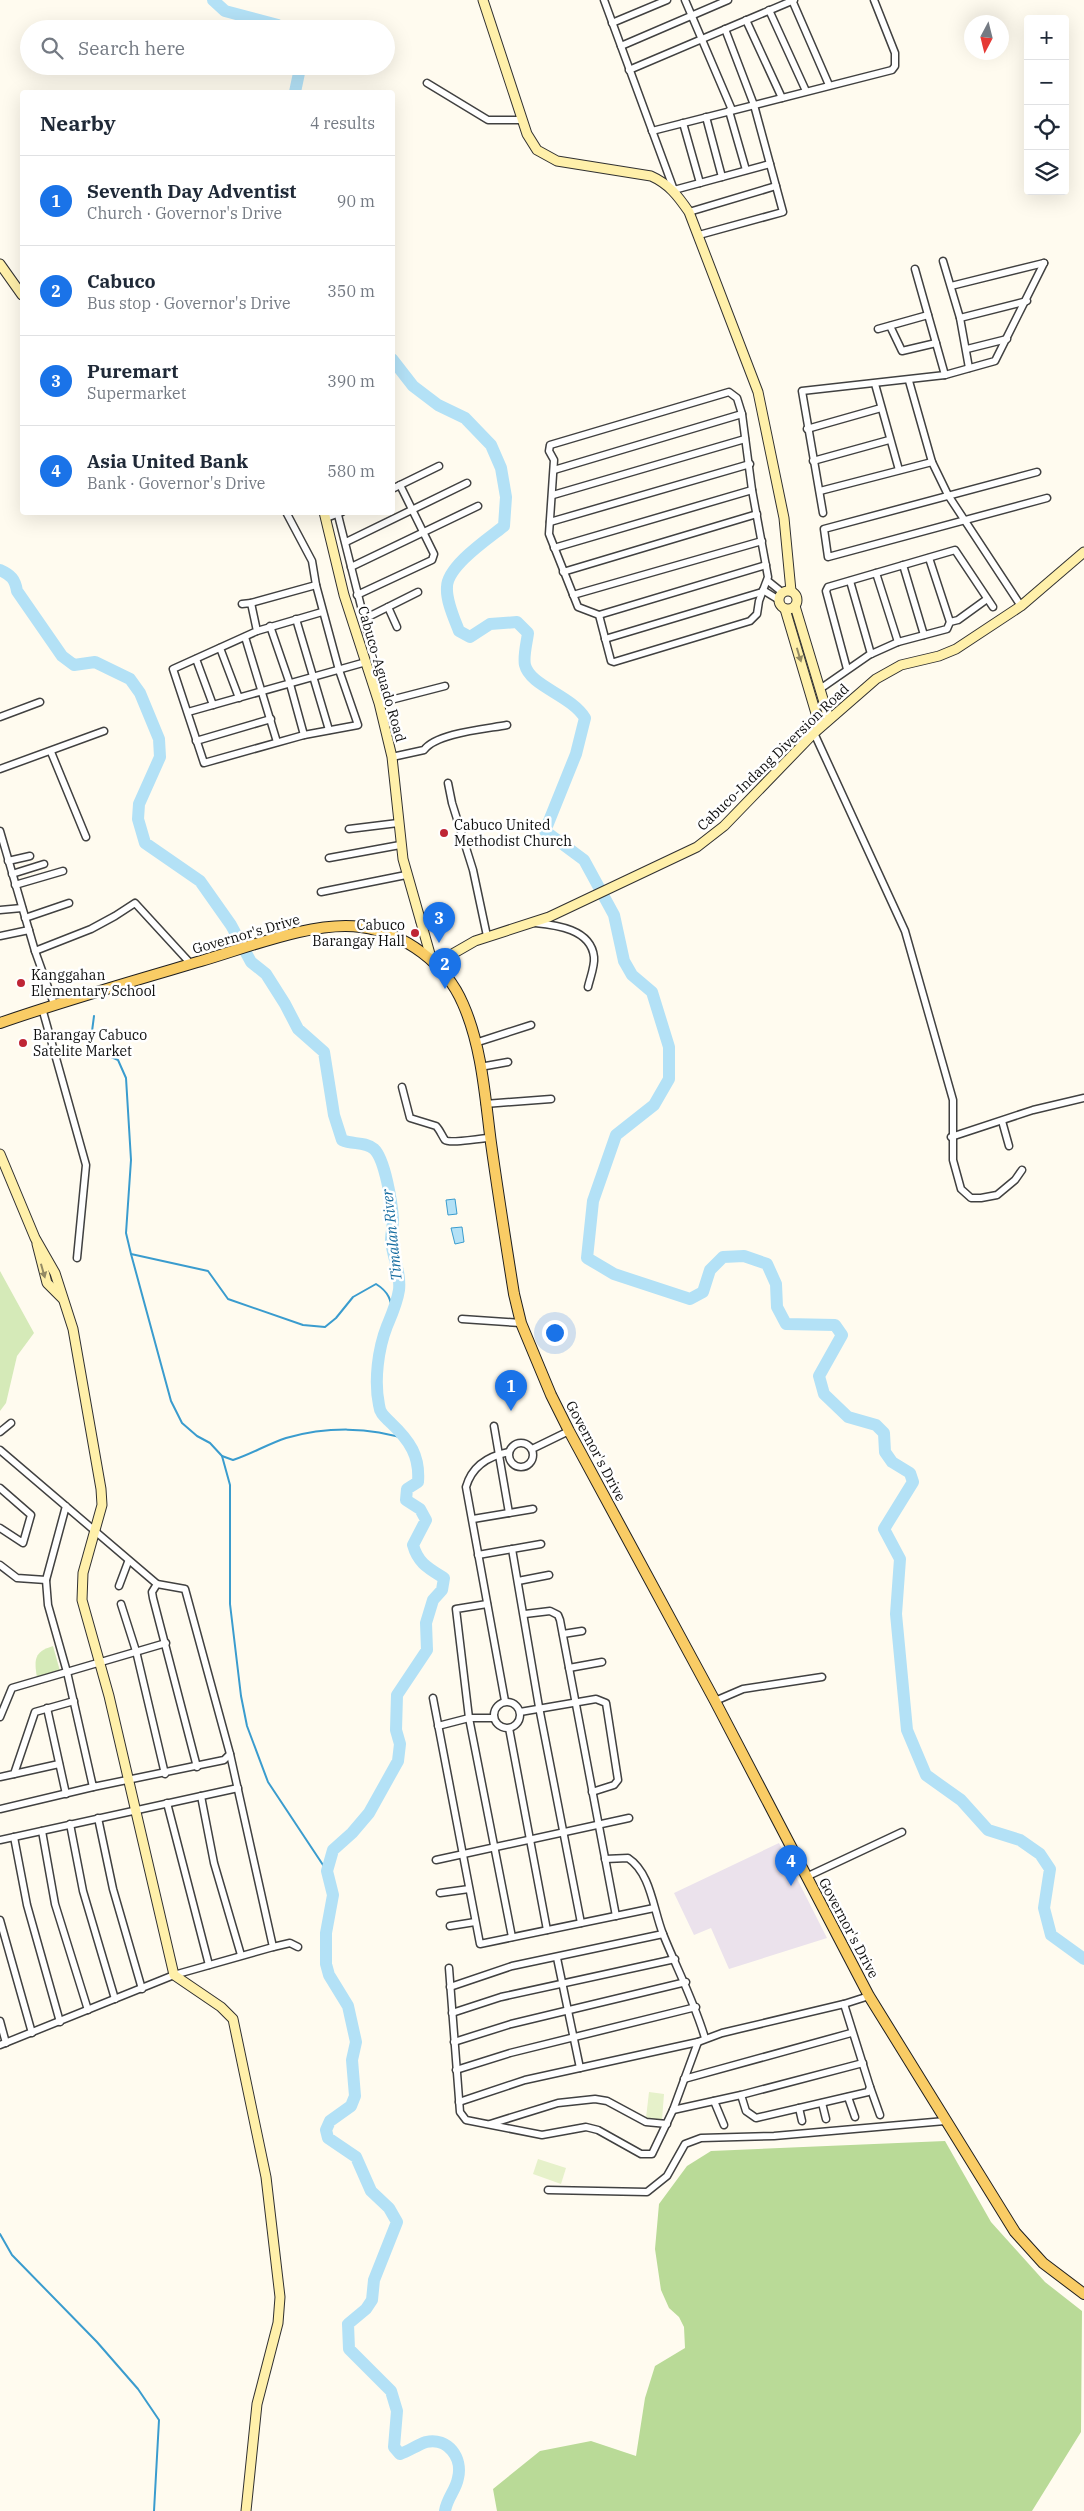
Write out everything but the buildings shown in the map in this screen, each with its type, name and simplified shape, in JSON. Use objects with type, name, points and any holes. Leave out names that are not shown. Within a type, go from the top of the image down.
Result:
[{"type":"main road","name":"Governor's Drive","points":[[0,1023],[54,1004],[315,930],[353,926],[370,929],[397,938],[434,963],[461,998],[475,1043],[486,1104],[514,1294],[521,1323],[551,1395],[715,1700],[868,1996],[1006,2220],[1024,2243],[1052,2272],[1084,2294]]},
{"type":"street","points":[[483,0],[531,144],[546,156],[570,163],[652,176],[663,181],[674,190]]},
{"type":"street","points":[[604,0],[674,190],[689,212],[699,235],[758,392],[784,518],[789,578],[781,606],[785,609],[817,730],[905,931],[953,1100],[953,1160],[961,1189],[971,1198],[996,1195],[1015,1180],[1022,1170]]},
{"type":"street","points":[[612,23],[667,0]]},
{"type":"street","points":[[685,0],[730,111],[746,170]]},
{"type":"street","points":[[620,46],[728,0]]},
{"type":"street","points":[[629,70],[792,0],[829,85]]},
{"type":"street","points":[[652,131],[892,70],[896,66],[895,53],[874,0]]},
{"type":"street","points":[[769,10],[806,91]]},
{"type":"street","points":[[746,20],[782,98]]},
{"type":"street","points":[[699,235],[783,212],[754,105],[725,29]]},
{"type":"street","points":[[427,83],[488,120],[522,120]]},
{"type":"street","points":[[706,117],[722,177]]},
{"type":"street","points":[[683,123],[700,183]]},
{"type":"street","points":[[674,190],[770,164]]},
{"type":"street","points":[[689,212],[776,186]]},
{"type":"street","points":[[943,261],[960,318],[970,368]]},
{"type":"street","points":[[823,513],[807,429],[802,391],[944,375],[995,361],[1044,263],[951,286]]},
{"type":"street","points":[[0,264],[20,293]]},
{"type":"street","points":[[915,269],[944,375]]},
{"type":"street","points":[[960,318],[1027,300]]},
{"type":"street","points":[[878,329],[928,315]]},
{"type":"street","points":[[890,326],[902,352],[936,344]]},
{"type":"street","points":[[967,349],[1007,339]]},
{"type":"street","points":[[909,380],[932,462],[948,495],[1020,606]]},
{"type":"street","points":[[875,384],[889,440],[899,470]]},
{"type":"street","points":[[599,615],[611,661],[750,621],[757,614],[762,591],[768,581],[766,565],[752,490],[742,414],[737,398],[729,392],[550,445],[549,451],[554,460],[554,470],[549,534],[578,607],[599,615],[766,565]]},
{"type":"street","points":[[807,429],[881,408]]},
{"type":"street","points":[[554,470],[742,414]]},
{"type":"street","points":[[553,495],[745,439]]},
{"type":"street","points":[[813,461],[889,440]]},
{"type":"street","points":[[820,491],[932,462]]},
{"type":"street","points":[[550,522],[750,464]]},
{"type":"street","points":[[395,488],[439,466]]},
{"type":"street","points":[[1036,472],[824,529],[828,557],[1047,498]]},
{"type":"street","points":[[346,542],[467,483]]},
{"type":"street","points":[[357,595],[432,560],[434,554],[400,485]]},
{"type":"street","points":[[554,548],[752,490]]},
{"type":"street","points":[[352,567],[478,506]]},
{"type":"street","points":[[563,572],[757,514]]},
{"type":"street","points":[[288,515],[312,561],[322,612],[358,725],[304,735],[204,763],[173,669],[257,630],[322,612]]},
{"type":"street","name":"Cabuco-Aguado Road","points":[[325,515],[344,595],[379,703],[392,757],[400,844],[406,875],[434,963]]},
{"type":"street","points":[[342,515],[357,595],[369,638]]},
{"type":"street","points":[[573,595],[762,541]]},
{"type":"street","points":[[847,669],[826,591],[828,587],[955,550],[993,607]]},
{"type":"street","name":"Cabuco-Indang Diversion Road","points":[[434,963],[487,936],[535,923],[674,860],[711,838],[817,730],[884,674],[901,665],[950,652],[1020,606],[1084,552]]},
{"type":"street","points":[[820,689],[871,654],[898,642],[947,629],[950,622],[929,558]]},
{"type":"street","points":[[903,565],[924,635]]},
{"type":"street","points":[[876,573],[898,642]]},
{"type":"street","points":[[768,581],[785,594]]},
{"type":"street","points":[[850,581],[871,654]]},
{"type":"street","points":[[242,604],[316,586]]},
{"type":"street","points":[[605,639],[762,591],[785,594],[797,598],[795,606],[830,719]]},
{"type":"street","points":[[364,619],[418,592]]},
{"type":"street","points":[[950,622],[958,620],[987,599]]},
{"type":"street","points":[[250,603],[257,630]]},
{"type":"street","points":[[785,609],[795,606]]},
{"type":"street","points":[[388,607],[397,627]]},
{"type":"street","points":[[296,619],[329,730]]},
{"type":"street","points":[[270,626],[290,684],[304,735]]},
{"type":"street","points":[[245,637],[277,742]]},
{"type":"street","points":[[220,648],[238,698]]},
{"type":"street","points":[[196,659],[213,705]]},
{"type":"street","points":[[188,712],[366,662]]},
{"type":"street","points":[[379,703],[445,686]]},
{"type":"street","points":[[0,717],[40,702]]},
{"type":"street","points":[[196,741],[271,719]]},
{"type":"street","points":[[392,757],[424,750],[429,743],[465,732],[507,726]]},
{"type":"street","points":[[0,769],[51,752],[104,731]]},
{"type":"street","points":[[51,752],[86,837]]},
{"type":"street","points":[[448,783],[452,803],[474,870],[487,936]]},
{"type":"street","points":[[349,829],[398,823]]},
{"type":"street","points":[[0,831],[35,951],[54,1004]]},
{"type":"street","points":[[329,858],[400,844]]},
{"type":"street","points":[[8,861],[30,856]]},
{"type":"street","points":[[12,874],[44,864]]},
{"type":"street","points":[[15,885],[63,871]]},
{"type":"street","points":[[321,892],[406,875]]},
{"type":"street","points":[[35,951],[91,929],[135,902],[191,964]]},
{"type":"street","points":[[25,918],[69,904]]},
{"type":"street","points":[[0,910],[22,908]]},
{"type":"street","points":[[420,922],[446,912]]},
{"type":"street","points":[[535,923],[572,929],[588,944],[594,958],[588,988]]},
{"type":"street","points":[[0,936],[29,930]]},
{"type":"street","points":[[42,1008],[86,1164],[77,1258]]},
{"type":"street","points":[[475,1043],[531,1025]]},
{"type":"street","points":[[480,1067],[508,1062]]},
{"type":"street","points":[[402,1087],[410,1118],[436,1126],[446,1140],[452,1143],[473,1138],[490,1138]]},
{"type":"street","points":[[952,1137],[1084,1098]]},
{"type":"street","points":[[486,1104],[551,1099]]},
{"type":"street","points":[[1002,1121],[1009,1146]]},
{"type":"street","points":[[0,1154],[35,1238],[47,1283],[62,1298],[74,1329],[101,1489],[102,1505],[84,1573],[82,1600],[98,1663],[109,1696],[134,1810],[174,1975],[221,2007],[232,2019],[262,2157],[280,2297],[278,2323],[257,2404],[246,2511]]},
{"type":"street","points":[[462,1319],[521,1323]]},
{"type":"street","points":[[0,1432],[11,1423]]},
{"type":"street","points":[[494,1426],[509,1513]]},
{"type":"street","points":[[532,1449],[569,1431]]},
{"type":"street","points":[[505,1701],[466,1486],[470,1472],[480,1463],[509,1452],[514,1445],[522,1443],[532,1449]]},
{"type":"street","points":[[491,1460],[511,1462],[518,1467],[528,1465],[533,1460],[532,1449]]},
{"type":"street","points":[[0,1450],[94,1530],[128,1562],[157,1584],[182,1588],[187,1593],[230,1754],[273,1947]]},
{"type":"street","points":[[509,1452],[511,1462]]},
{"type":"street","points":[[0,1488],[29,1512],[32,1520],[23,1543],[0,1528]]},
{"type":"street","points":[[66,1506],[46,1580],[48,1605],[74,1700],[93,1787]]},
{"type":"street","points":[[472,1519],[533,1509]]},
{"type":"street","points":[[478,1556],[540,1544]]},
{"type":"street","points":[[512,1549],[525,1614],[539,1707],[565,1832],[581,1923]]},
{"type":"street","points":[[119,1586],[128,1562]]},
{"type":"street","points":[[0,1565],[16,1578],[46,1580]]},
{"type":"street","points":[[518,1581],[549,1575]]},
{"type":"street","points":[[157,1584],[152,1592],[197,1767]]},
{"type":"street","points":[[121,1604],[136,1651],[165,1774]]},
{"type":"street","points":[[487,1604],[456,1609],[469,1718],[512,1937]]},
{"type":"street","points":[[525,1614],[550,1611],[554,1612],[560,1620],[616,1916]]},
{"type":"street","points":[[563,1634],[582,1631]]},
{"type":"street","points":[[0,1717],[12,1688],[166,1643]]},
{"type":"street","points":[[569,1668],[602,1662]]},
{"type":"street","points":[[715,1700],[744,1689],[822,1677]]},
{"type":"street","points":[[433,1698],[480,1944],[654,1908]]},
{"type":"street","points":[[520,1712],[539,1707],[596,1699],[606,1703],[618,1780],[614,1786],[592,1792]]},
{"type":"street","points":[[14,1774],[33,1717],[38,1710],[74,1700]]},
{"type":"street","points":[[505,1701],[512,1702],[520,1712],[519,1720],[515,1725],[508,1728],[496,1724],[493,1718],[494,1710],[498,1704],[505,1701]]},
{"type":"street","points":[[47,1708],[66,1794]]},
{"type":"street","points":[[438,1726],[469,1718],[493,1718]]},
{"type":"street","points":[[508,1728],[547,1930]]},
{"type":"street","points":[[0,1809],[128,1779],[197,1767],[224,1760],[230,1754]]},
{"type":"street","points":[[0,1777],[59,1764]]},
{"type":"street","points":[[0,1840],[238,1788]]},
{"type":"street","points":[[200,1796],[214,1862],[241,1955]]},
{"type":"street","points":[[168,1803],[209,1965]]},
{"type":"street","points":[[98,1818],[113,1889],[142,1989]]},
{"type":"street","points":[[436,1860],[495,1849],[629,1818]]},
{"type":"street","points":[[70,1824],[83,1891],[115,1999]]},
{"type":"street","points":[[42,1831],[55,1904],[88,2010]]},
{"type":"street","points":[[806,1877],[902,1832]]},
{"type":"street","points":[[14,1837],[27,1905],[60,2022]]},
{"type":"street","points":[[605,1860],[628,1858],[640,1869],[663,1934],[696,2007],[705,2038]]},
{"type":"street","points":[[440,1893],[469,1889]]},
{"type":"street","points":[[0,1920],[32,2033]]},
{"type":"street","points":[[450,1926],[475,1922]]},
{"type":"street","points":[[450,1987],[512,1966],[557,1958],[663,1934]]},
{"type":"street","points":[[0,2021],[3,2044],[174,1975],[290,1943],[298,1947]]},
{"type":"street","points":[[557,1958],[580,2068]]},
{"type":"street","points":[[452,2012],[501,1997],[675,1959]]},
{"type":"street","points":[[448,1968],[460,2112],[466,2120],[542,2135],[586,2127],[598,2130],[647,2156],[656,2150],[698,2042]]},
{"type":"street","points":[[454,2042],[511,2024],[686,1982]]},
{"type":"street","points":[[459,2102],[525,2080],[698,2042],[705,2038],[844,2004],[868,1996]]},
{"type":"street","points":[[844,2004],[851,2033],[880,2115]]},
{"type":"street","points":[[456,2070],[510,2053],[574,2039],[696,2007]]},
{"type":"street","points":[[684,2079],[851,2033]]},
{"type":"street","points":[[673,2110],[742,2095],[862,2063]]},
{"type":"street","points":[[742,2095],[746,2111],[756,2118],[868,2092],[870,2087]]},
{"type":"street","points":[[848,2097],[854,2117]]},
{"type":"street","points":[[489,2124],[558,2103],[594,2099],[607,2101],[646,2122],[667,2124]]},
{"type":"street","points":[[714,2101],[724,2125]]},
{"type":"street","points":[[822,2103],[826,2119]]},
{"type":"street","points":[[799,2108],[802,2121]]},
{"type":"street","points":[[548,2190],[647,2192],[667,2176],[686,2144],[702,2138],[774,2136],[944,2121]]},
{"type":"shaded area","points":[[779,1843],[827,1938],[729,1969],[711,1928],[694,1935],[674,1893]]},
{"type":"green space","points":[[0,1271],[34,1333],[17,1356],[6,1403],[0,1411]]},
{"type":"green space","points":[[53,1646],[60,1671],[37,1678],[37,1657],[42,1651]]},
{"type":"green space","points":[[649,2092],[664,2094],[662,2120],[646,2118]]},
{"type":"green space","points":[[945,2141],[991,2222],[1045,2282],[1082,2311],[1081,2432],[1032,2511],[497,2511],[493,2489],[540,2451],[591,2441],[636,2456],[645,2398],[655,2366],[685,2348],[684,2327],[679,2317],[669,2308],[661,2290],[655,2249],[659,2204],[687,2166],[711,2151]]},
{"type":"green space","points":[[538,2159],[566,2168],[561,2184],[533,2174]]},
{"type":"water","points":[[455,1199],[457,1214],[448,1215],[446,1200]]},
{"type":"water","points":[[462,1227],[464,1242],[455,1244],[451,1228]]},
{"type":"waterway","points":[[213,0],[225,11],[259,20]]},
{"type":"waterway","points":[[295,90],[299,75]]},
{"type":"waterway","points":[[395,363],[413,386],[438,405],[465,418],[491,445],[501,468],[506,497],[504,526],[479,545],[454,570],[447,587],[449,604],[459,631],[470,637],[490,624],[517,622],[528,633],[525,653],[525,665],[528,672],[542,685],[579,710],[585,718],[576,754],[545,831],[584,860],[614,915],[624,961],[632,975],[652,992],[669,1047],[669,1079],[654,1105],[616,1135],[593,1201],[587,1258],[614,1274],[690,1299],[703,1292],[710,1270],[723,1257],[744,1256],[767,1264],[776,1284],[777,1307],[786,1324],[835,1325],[842,1335],[819,1376],[824,1394],[848,1417],[876,1425],[884,1433],[885,1452],[892,1462],[910,1473],[913,1482],[884,1529],[900,1559],[896,1614],[907,1730],[926,1775],[961,1800],[988,1830],[1020,1840],[1040,1854],[1050,1869],[1044,1908],[1051,1935],[1084,1959]]},
{"type":"waterway","name":"Timalan River","points":[[0,570],[12,578],[17,591],[62,656],[74,665],[95,662],[130,679],[140,693],[159,739],[160,757],[139,804],[138,819],[145,843],[200,881],[231,925],[251,962],[266,974],[298,1029],[324,1052],[334,1115],[342,1140],[366,1145],[374,1149],[378,1154],[387,1182],[393,1219],[391,1241],[398,1272],[399,1290],[379,1355],[378,1396],[382,1413],[408,1443],[417,1464],[418,1482],[407,1489],[406,1500],[420,1509],[426,1520],[413,1545],[415,1551],[424,1565],[444,1578],[442,1590],[433,1600],[426,1623],[427,1650],[397,1695],[396,1730],[400,1744],[398,1761],[369,1813],[352,1833],[333,1850],[327,1871],[333,1895],[326,1933],[326,1964],[329,1975],[348,2006],[356,2042],[352,2060],[355,2096],[351,2106],[330,2121],[326,2130],[328,2138],[356,2157],[371,2191],[389,2208],[397,2222],[374,2280],[372,2300],[366,2309],[348,2324],[349,2349],[391,2391],[397,2411],[394,2447],[400,2454],[426,2442],[434,2441],[447,2446],[456,2457],[459,2471],[458,2478],[445,2511]]},
{"type":"waterway","points":[[94,1016],[91,1039],[95,1050],[118,1060],[126,1078],[131,1160],[126,1233],[131,1254],[208,1271],[228,1299],[303,1325],[325,1327],[336,1318],[353,1297],[376,1284],[389,1297],[393,1314]]},
{"type":"waterway","points":[[131,1254],[171,1401],[182,1423],[197,1436],[210,1443],[222,1456],[230,1485],[230,1604],[241,1696],[247,1726],[268,1782],[327,1871]]},
{"type":"waterway","points":[[222,1456],[233,1460],[286,1438],[332,1430],[363,1430],[393,1435],[408,1440]]},
{"type":"waterway","points":[[0,2234],[12,2255],[97,2342],[138,2389],[159,2420],[154,2511]]},
{"type":"place","name":"Cabuco United Methodist Church","points":[[444,833]]},
{"type":"place","name":"Cabuco Barangay Hall","points":[[415,933]]},
{"type":"place","name":"Puremart","points":[[439,943]]},
{"type":"place","name":"Kanggahan Elementary School","points":[[21,983]]},
{"type":"place","name":"Cabuco","points":[[445,989]]},
{"type":"place","name":"Barangay Cabuco Satelite Market","points":[[23,1043]]},
{"type":"place","name":"Seventh Day Adventist","points":[[511,1411]]},
{"type":"place","name":"Asia United Bank","points":[[791,1886]]}]
